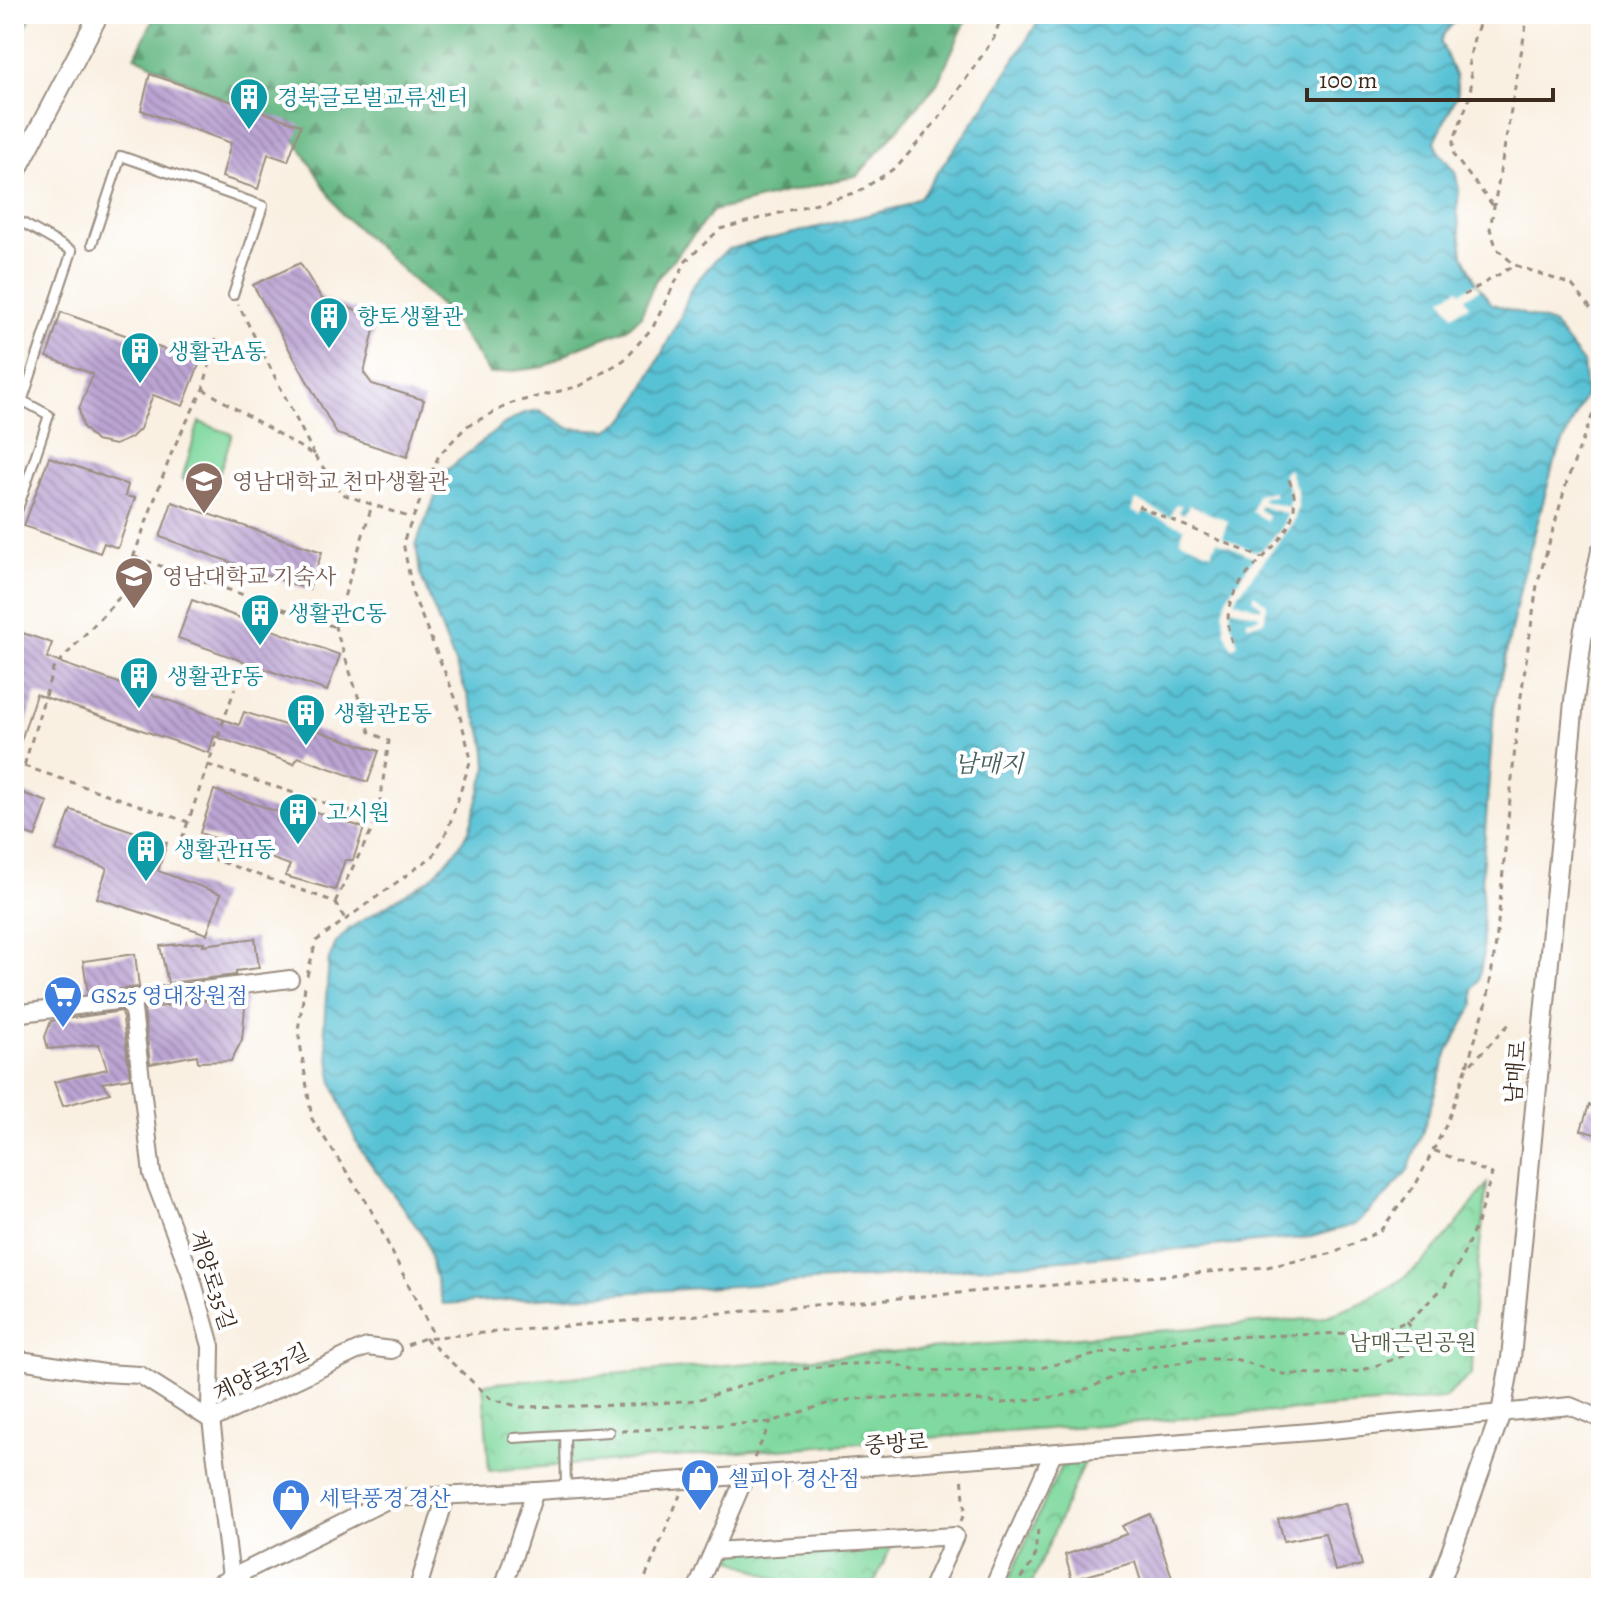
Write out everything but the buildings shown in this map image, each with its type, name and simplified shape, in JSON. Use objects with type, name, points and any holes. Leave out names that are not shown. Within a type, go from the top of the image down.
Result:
[{"type":"street","points":[[14,176],[99,14]]},
{"type":"street","name":"남매로","points":[[1438,1588],[1501,1413],[1514,1337],[1574,701],[1582,639],[1601,551]]},
{"type":"street","points":[[14,1014],[290,979]]},
{"type":"street","name":"계양로35길","points":[[132,1001],[152,1174],[190,1272],[211,1346],[211,1420],[230,1583]]},
{"type":"street","name":"계양로37길","points":[[14,1359],[104,1373],[140,1375],[211,1420],[359,1350],[367,1347],[392,1350]]},
{"type":"street","name":"중방로","points":[[211,1588],[230,1583],[391,1498],[745,1477],[1053,1453],[1570,1406],[1601,1419]]},
{"type":"street","points":[[993,1588],[1053,1453]]},
{"type":"street","points":[[697,1588],[745,1477]]},
{"type":"street","points":[[503,1588],[535,1491]]},
{"type":"street","points":[[418,1588],[446,1496]]},
{"type":"street","points":[[714,1551],[955,1536],[932,1588]]},
{"type":"lane","points":[[92,244],[121,156],[263,206],[233,295]]},
{"type":"lane","points":[[14,218],[72,251],[19,397],[49,415],[14,521]]},
{"type":"lane","points":[[514,1438],[609,1432]]},
{"type":"lane","points":[[565,1435],[566,1489]]},
{"type":"path","points":[[14,28],[16,14]]},
{"type":"path","points":[[435,1338],[369,1206],[312,1119],[298,1030],[316,941],[433,856],[448,829],[471,759],[455,697],[413,595],[403,542],[439,455],[467,426],[512,403],[580,386],[624,360],[653,327],[686,261],[720,229],[858,192],[898,166],[939,118],[994,38],[1002,14]]},
{"type":"path","points":[[1483,14],[1469,61],[1472,80],[1469,99],[1453,142],[1454,156],[1494,207]]},
{"type":"path","points":[[1528,14],[1490,229],[1497,249],[1515,265],[1572,285],[1601,321]]},
{"type":"path","points":[[1464,295],[1515,265]]},
{"type":"path","points":[[233,295],[315,456],[342,494],[413,518]]},
{"type":"path","points":[[24,766],[53,669],[118,599],[173,449],[203,389],[217,337]]},
{"type":"path","points":[[203,389],[315,456]]},
{"type":"path","points":[[392,1350],[425,1338],[1267,1267],[1334,1253],[1380,1231],[1416,1184],[1447,1123],[1487,1002],[1496,943],[1518,717],[1537,585],[1568,478],[1601,393]]},
{"type":"path","points":[[1233,643],[1227,629],[1226,613],[1230,599],[1287,528],[1293,512],[1294,495],[1288,477]]},
{"type":"path","points":[[335,902],[377,820],[389,741],[370,732],[335,627],[372,505]]},
{"type":"path","points":[[1138,506],[1262,558]]},
{"type":"path","points":[[133,557],[335,627]]},
{"type":"path","points":[[235,688],[179,847],[335,902],[345,919]]},
{"type":"path","points":[[14,762],[188,822]]},
{"type":"path","points":[[208,765],[377,820]]},
{"type":"path","points":[[1466,1069],[1512,1021]]},
{"type":"path","points":[[425,1338],[491,1399],[521,1407],[552,1407],[697,1400],[792,1370],[846,1364],[892,1363],[914,1370],[962,1371],[1040,1368],[1111,1351],[1195,1338],[1352,1333],[1396,1326],[1406,1321],[1445,1286],[1460,1262],[1477,1223],[1492,1174],[1433,1150]]},
{"type":"path","points":[[1406,1321],[1431,1357]]},
{"type":"path","points":[[609,1432],[771,1422],[826,1404],[854,1399],[935,1396],[1002,1403],[1061,1396],[1090,1388],[1123,1373],[1201,1359],[1235,1359],[1283,1374],[1360,1371],[1403,1356],[1420,1343]]},
{"type":"path","points":[[745,1477],[771,1422]]},
{"type":"path","points":[[955,1536],[965,1512],[960,1460]]},
{"type":"path","points":[[641,1588],[686,1480]]},
{"type":"path","points":[[1013,1588],[1034,1561],[1038,1530]]},
{"type":"green space","points":[[14,14],[32,14],[14,51]]},
{"type":"green space","points":[[156,14],[969,14],[937,84],[858,175],[713,211],[655,281],[641,316],[627,329],[577,348],[544,367],[490,374],[447,312],[341,213],[291,133],[135,56]]},
{"type":"green space","points":[[199,422],[232,434],[214,490],[182,479]]},
{"type":"green space","name":"남매근린공원","points":[[1487,1184],[1474,1300],[1472,1374],[1443,1399],[489,1471],[483,1384],[1321,1318],[1376,1296],[1417,1267],[1452,1231]]},
{"type":"green space","points":[[1089,1450],[1030,1588],[1005,1588],[1068,1451]]},
{"type":"green space","points":[[894,1540],[872,1588],[796,1588],[714,1551]]},
{"type":"water","name":"남매지","points":[[1043,14],[1461,14],[1441,42],[1456,78],[1458,93],[1435,141],[1439,152],[1455,172],[1463,254],[1476,283],[1492,304],[1553,324],[1583,363],[1586,393],[1554,462],[1523,576],[1494,708],[1482,875],[1483,958],[1478,982],[1473,989],[1474,1005],[1448,1051],[1408,1170],[1356,1224],[1311,1237],[879,1277],[443,1304],[425,1238],[358,1146],[333,1084],[324,1026],[329,959],[336,943],[350,928],[431,878],[455,852],[469,831],[487,767],[483,735],[420,574],[416,544],[446,471],[504,424],[525,413],[539,410],[569,428],[608,430],[625,419],[680,318],[691,288],[729,249],[904,206],[920,197],[991,97]]},
{"type":"pier","points":[[1476,283],[1480,289],[1465,298],[1469,305],[1453,315],[1442,298]]},
{"type":"pier","points":[[1289,469],[1297,490],[1298,507],[1294,521],[1234,600],[1260,609],[1262,606],[1252,599],[1254,594],[1267,604],[1264,622],[1247,625],[1247,620],[1259,618],[1260,615],[1231,608],[1230,620],[1238,644],[1232,648],[1225,632],[1223,613],[1227,597],[1254,557],[1217,541],[1211,553],[1180,540],[1184,528],[1144,512],[1142,516],[1131,511],[1136,500],[1170,517],[1176,504],[1181,505],[1179,512],[1184,514],[1189,505],[1228,521],[1222,537],[1256,552],[1262,550],[1281,529],[1287,514],[1260,506],[1259,510],[1268,515],[1267,521],[1252,512],[1257,494],[1274,491],[1274,496],[1263,497],[1262,501],[1288,507],[1291,496],[1283,473]]},
{"type":"place","name":"경북글로벌교류센터","points":[[249,131]]},
{"type":"place","name":"향토생활관","points":[[329,350]]},
{"type":"place","name":"생활관A동","points":[[140,385]]},
{"type":"place","name":"영남대학교 천마생활관","points":[[204,515]]},
{"type":"place","name":"영남대학교 기숙사","points":[[134,610]]},
{"type":"place","name":"생활관C동","points":[[260,647]]},
{"type":"place","name":"생활관F동","points":[[139,710]]},
{"type":"place","name":"생활관E동","points":[[306,747]]},
{"type":"place","name":"고시원","points":[[298,846]]},
{"type":"place","name":"생활관H동","points":[[146,883]]},
{"type":"place","name":"GS25 영대장원점","points":[[63,1029]]},
{"type":"place","name":"셀피아 경산점","points":[[700,1512]]},
{"type":"place","name":"세탁풍경 경산","points":[[291,1532]]}]
